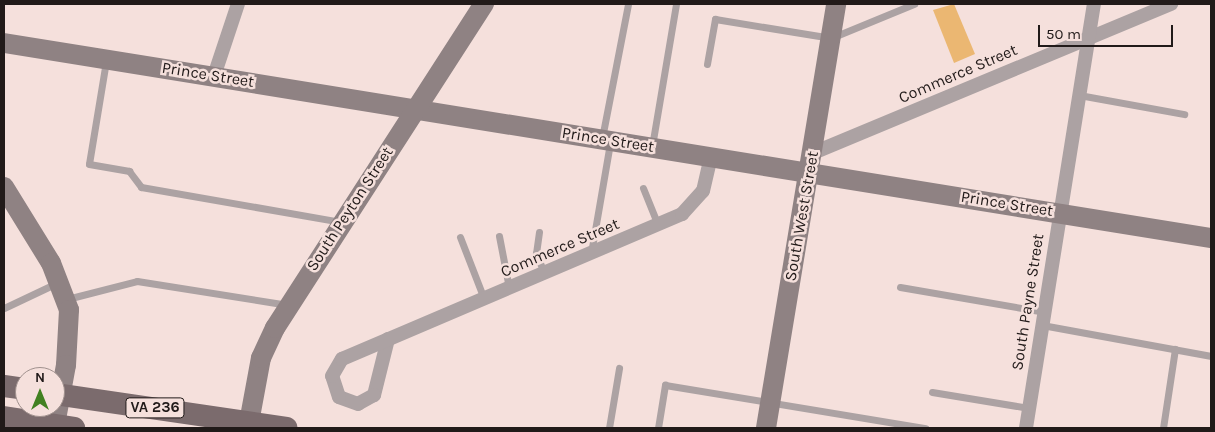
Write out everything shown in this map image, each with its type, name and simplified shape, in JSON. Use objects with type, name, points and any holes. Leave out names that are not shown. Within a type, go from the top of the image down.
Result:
[{"type":"main road","name":"VA 236","points":[[65,395],[249,425],[287,428]]},
{"type":"main road","points":[[4,416],[64,427]]},
{"type":"street","points":[[214,76],[238,4]]},
{"type":"street","name":"South Peyton Street","points":[[249,425],[261,358],[289,305],[484,4]]},
{"type":"street","name":"South West Street","points":[[766,428],[836,4]]},
{"type":"street","name":"South Payne Street","points":[[1026,428],[1094,4]]},
{"type":"street","name":"Commerce Street","points":[[811,162],[1089,38],[1171,4]]},
{"type":"street","name":"Prince Street","points":[[4,43],[711,157],[811,162],[1060,213],[1211,238]]},
{"type":"street","name":"Commerce Street","points":[[388,339],[374,395],[358,404],[339,397],[332,385],[338,362],[388,339],[682,214],[698,200],[711,157]]},
{"type":"street","points":[[4,187],[64,290],[70,335],[63,367]]},
{"type":"lane","points":[[591,254],[606,139],[628,4]]},
{"type":"lane","points":[[652,147],[676,4]]},
{"type":"lane","points":[[707,64],[715,19],[831,38],[914,4]]},
{"type":"lane","points":[[107,59],[89,164],[129,171],[142,188],[342,222]]},
{"type":"lane","points":[[1080,95],[1184,114]]},
{"type":"lane","points":[[643,188],[658,225]]},
{"type":"lane","points":[[539,232],[536,252],[544,274]]},
{"type":"lane","points":[[498,236],[509,288]]},
{"type":"lane","points":[[460,237],[484,299]]},
{"type":"lane","points":[[4,308],[64,290],[137,281],[289,305]]},
{"type":"lane","points":[[900,287],[1211,356]]},
{"type":"lane","points":[[1163,428],[1175,349]]},
{"type":"lane","points":[[609,428],[619,368]]},
{"type":"lane","points":[[658,428],[665,385],[925,428]]},
{"type":"lane","points":[[932,392],[1029,408]]},
{"type":"shaded area","points":[[954,4],[975,54],[954,63],[933,10]]}]
